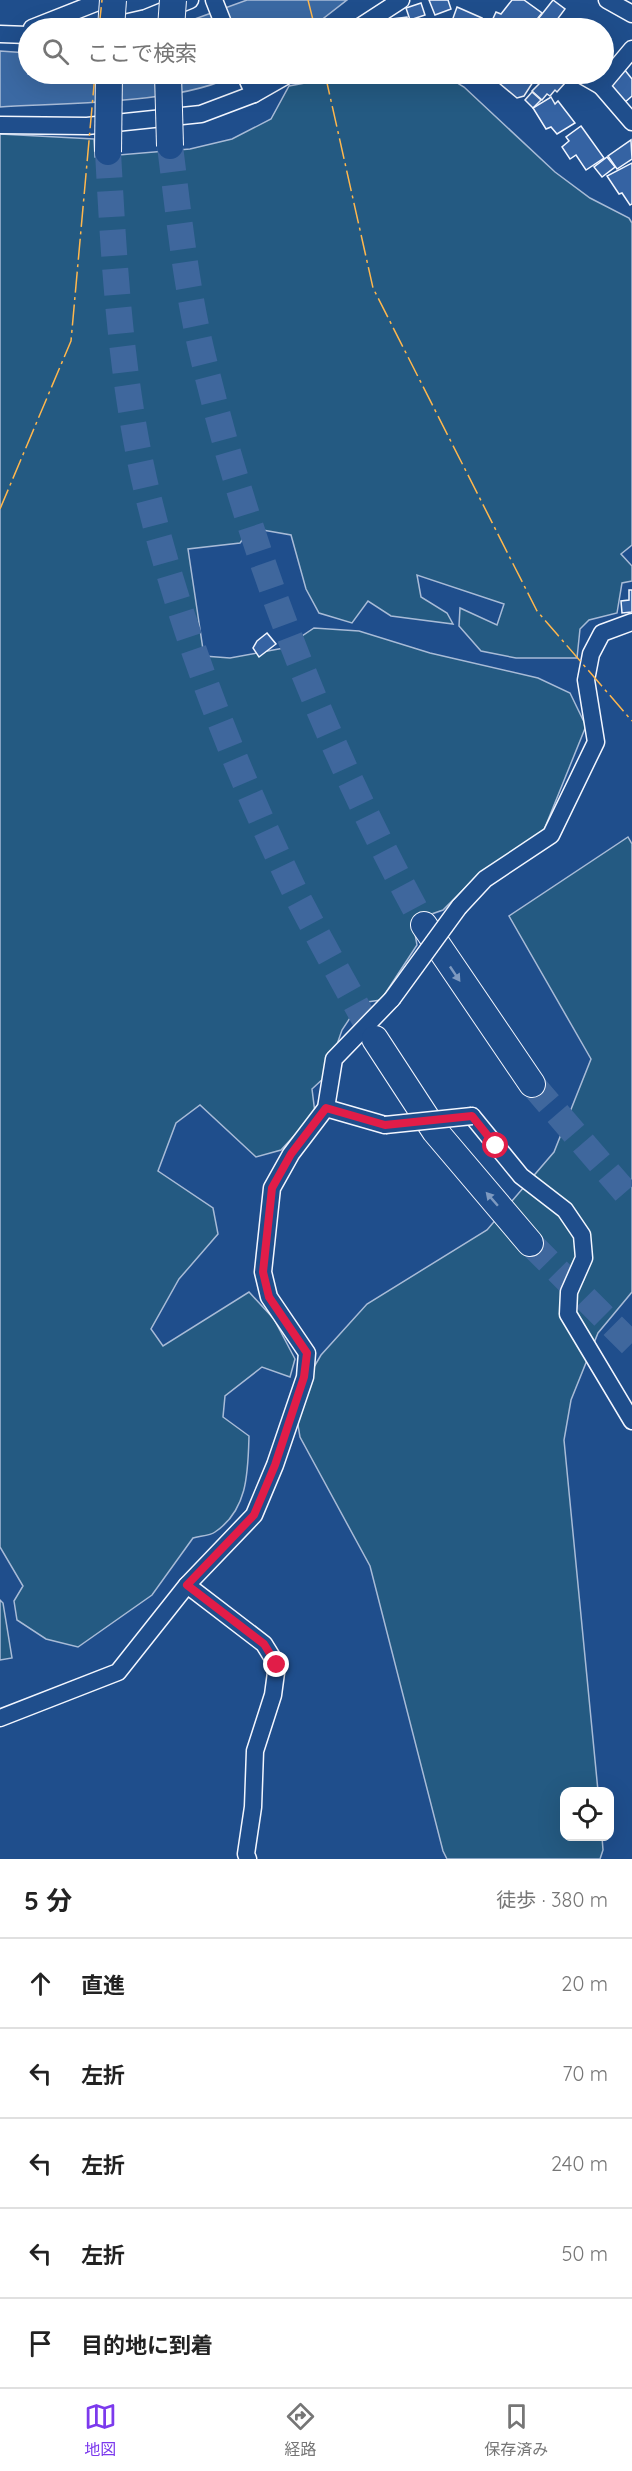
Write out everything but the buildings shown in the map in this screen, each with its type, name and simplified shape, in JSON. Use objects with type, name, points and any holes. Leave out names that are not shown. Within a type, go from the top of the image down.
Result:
[{"type":"highway","points":[[168,0],[169,18]]},
{"type":"highway","points":[[170,18],[172,0]]},
{"type":"highway","points":[[101,1],[107,18]]},
{"type":"highway","points":[[108,152],[110,84]]},
{"type":"highway","points":[[168,84],[170,146]]},
{"type":"highway","points":[[424,925],[532,1084]]},
{"type":"highway","points":[[375,1039],[435,1131],[530,1243]]},
{"type":"street","points":[[146,18],[190,0]]},
{"type":"street","points":[[214,0],[221,18]]},
{"type":"street","points":[[361,18],[384,0]]},
{"type":"street","points":[[373,18],[401,0]]},
{"type":"street","points":[[607,0],[632,14]]},
{"type":"street","points":[[60,18],[101,1]]},
{"type":"street","points":[[0,34],[18,33]]},
{"type":"street","points":[[614,70],[632,49]]},
{"type":"street","points":[[250,84],[254,94]]},
{"type":"street","points":[[0,125],[87,126],[201,114],[254,94],[272,84]]},
{"type":"street","points":[[598,84],[632,122]]},
{"type":"street","points":[[0,1718],[118,1672],[187,1585],[254,1515],[275,1465],[304,1377],[307,1353],[269,1297],[263,1272],[272,1188],[291,1154],[326,1108],[334,1059],[392,999],[459,907],[485,879],[551,835],[596,742],[586,680],[591,654],[602,633],[632,622]]},
{"type":"street","points":[[326,1108],[385,1125],[472,1116],[521,1176],[565,1210],[582,1235],[584,1258],[569,1292],[568,1314],[632,1421]]},
{"type":"street","points":[[187,1585],[264,1644],[277,1665],[273,1695],[255,1751],[253,1807],[246,1854],[248,1859]]},
{"type":"shaded area","points":[[247,0],[347,0],[324,18],[198,18]]},
{"type":"shaded area","points":[[0,51],[18,52],[18,84],[214,84],[156,97],[0,107]]},
{"type":"shaded area","points":[[300,84],[459,84],[555,172],[590,198],[629,218],[632,223],[632,545],[621,554],[632,566],[632,581],[622,583],[617,613],[589,620],[580,629],[577,658],[516,658],[481,651],[459,626],[460,608],[497,625],[504,604],[417,575],[421,597],[447,613],[453,624],[391,616],[368,601],[352,623],[319,613],[306,589],[291,535],[251,528],[240,543],[188,549],[204,656],[230,658],[284,648],[314,628],[359,631],[430,653],[538,678],[570,693],[586,726],[544,830],[480,873],[443,910],[426,916],[414,928],[417,945],[381,1000],[360,1003],[342,1030],[326,1076],[312,1089],[315,1113],[281,1150],[256,1157],[200,1105],[176,1123],[158,1171],[213,1208],[218,1234],[179,1279],[151,1329],[163,1346],[249,1292],[274,1319],[295,1359],[290,1377],[262,1367],[225,1396],[223,1417],[249,1436],[247,1476],[234,1513],[213,1533],[193,1538],[152,1595],[78,1647],[46,1639],[17,1620],[14,1601],[23,1586],[0,1547],[0,134],[94,139],[95,157],[190,149],[232,139],[271,119],[289,86]]},
{"type":"shaded area","points":[[628,837],[632,844],[632,1292],[598,1333],[571,1400],[564,1440],[598,1787],[560,1787],[560,1841],[602,1841],[603,1850],[600,1859],[447,1859],[443,1851],[370,1566],[300,1437],[294,1401],[321,1355],[367,1304],[487,1230],[554,1152],[591,1059],[509,916]]},
{"type":"shaded area","points":[[0,1600],[3,1603],[12,1658],[0,1660]]},
{"type":"tunnel","points":[[170,146],[197,331],[243,504],[267,576],[323,719],[354,789],[424,925]]},
{"type":"tunnel","points":[[108,152],[116,275],[129,398],[144,479],[157,532],[190,638],[228,743],[296,894],[375,1039]]},
{"type":"tunnel","points":[[532,1084],[632,1200]]},
{"type":"tunnel","points":[[530,1243],[632,1345]]},
{"type":"power","points":[[100,18],[102,0]]},
{"type":"power","points":[[308,0],[312,18]]},
{"type":"power","points":[[0,509],[71,341],[94,84]]},
{"type":"power","points":[[327,84],[373,288],[537,611],[632,721]]},
{"type":"route","points":[[277,1665],[264,1644],[187,1585],[254,1515],[275,1465],[304,1377],[307,1353],[299,1338],[269,1297],[263,1272],[272,1188],[291,1154],[326,1108],[385,1125],[472,1116],[496,1146]]}]
